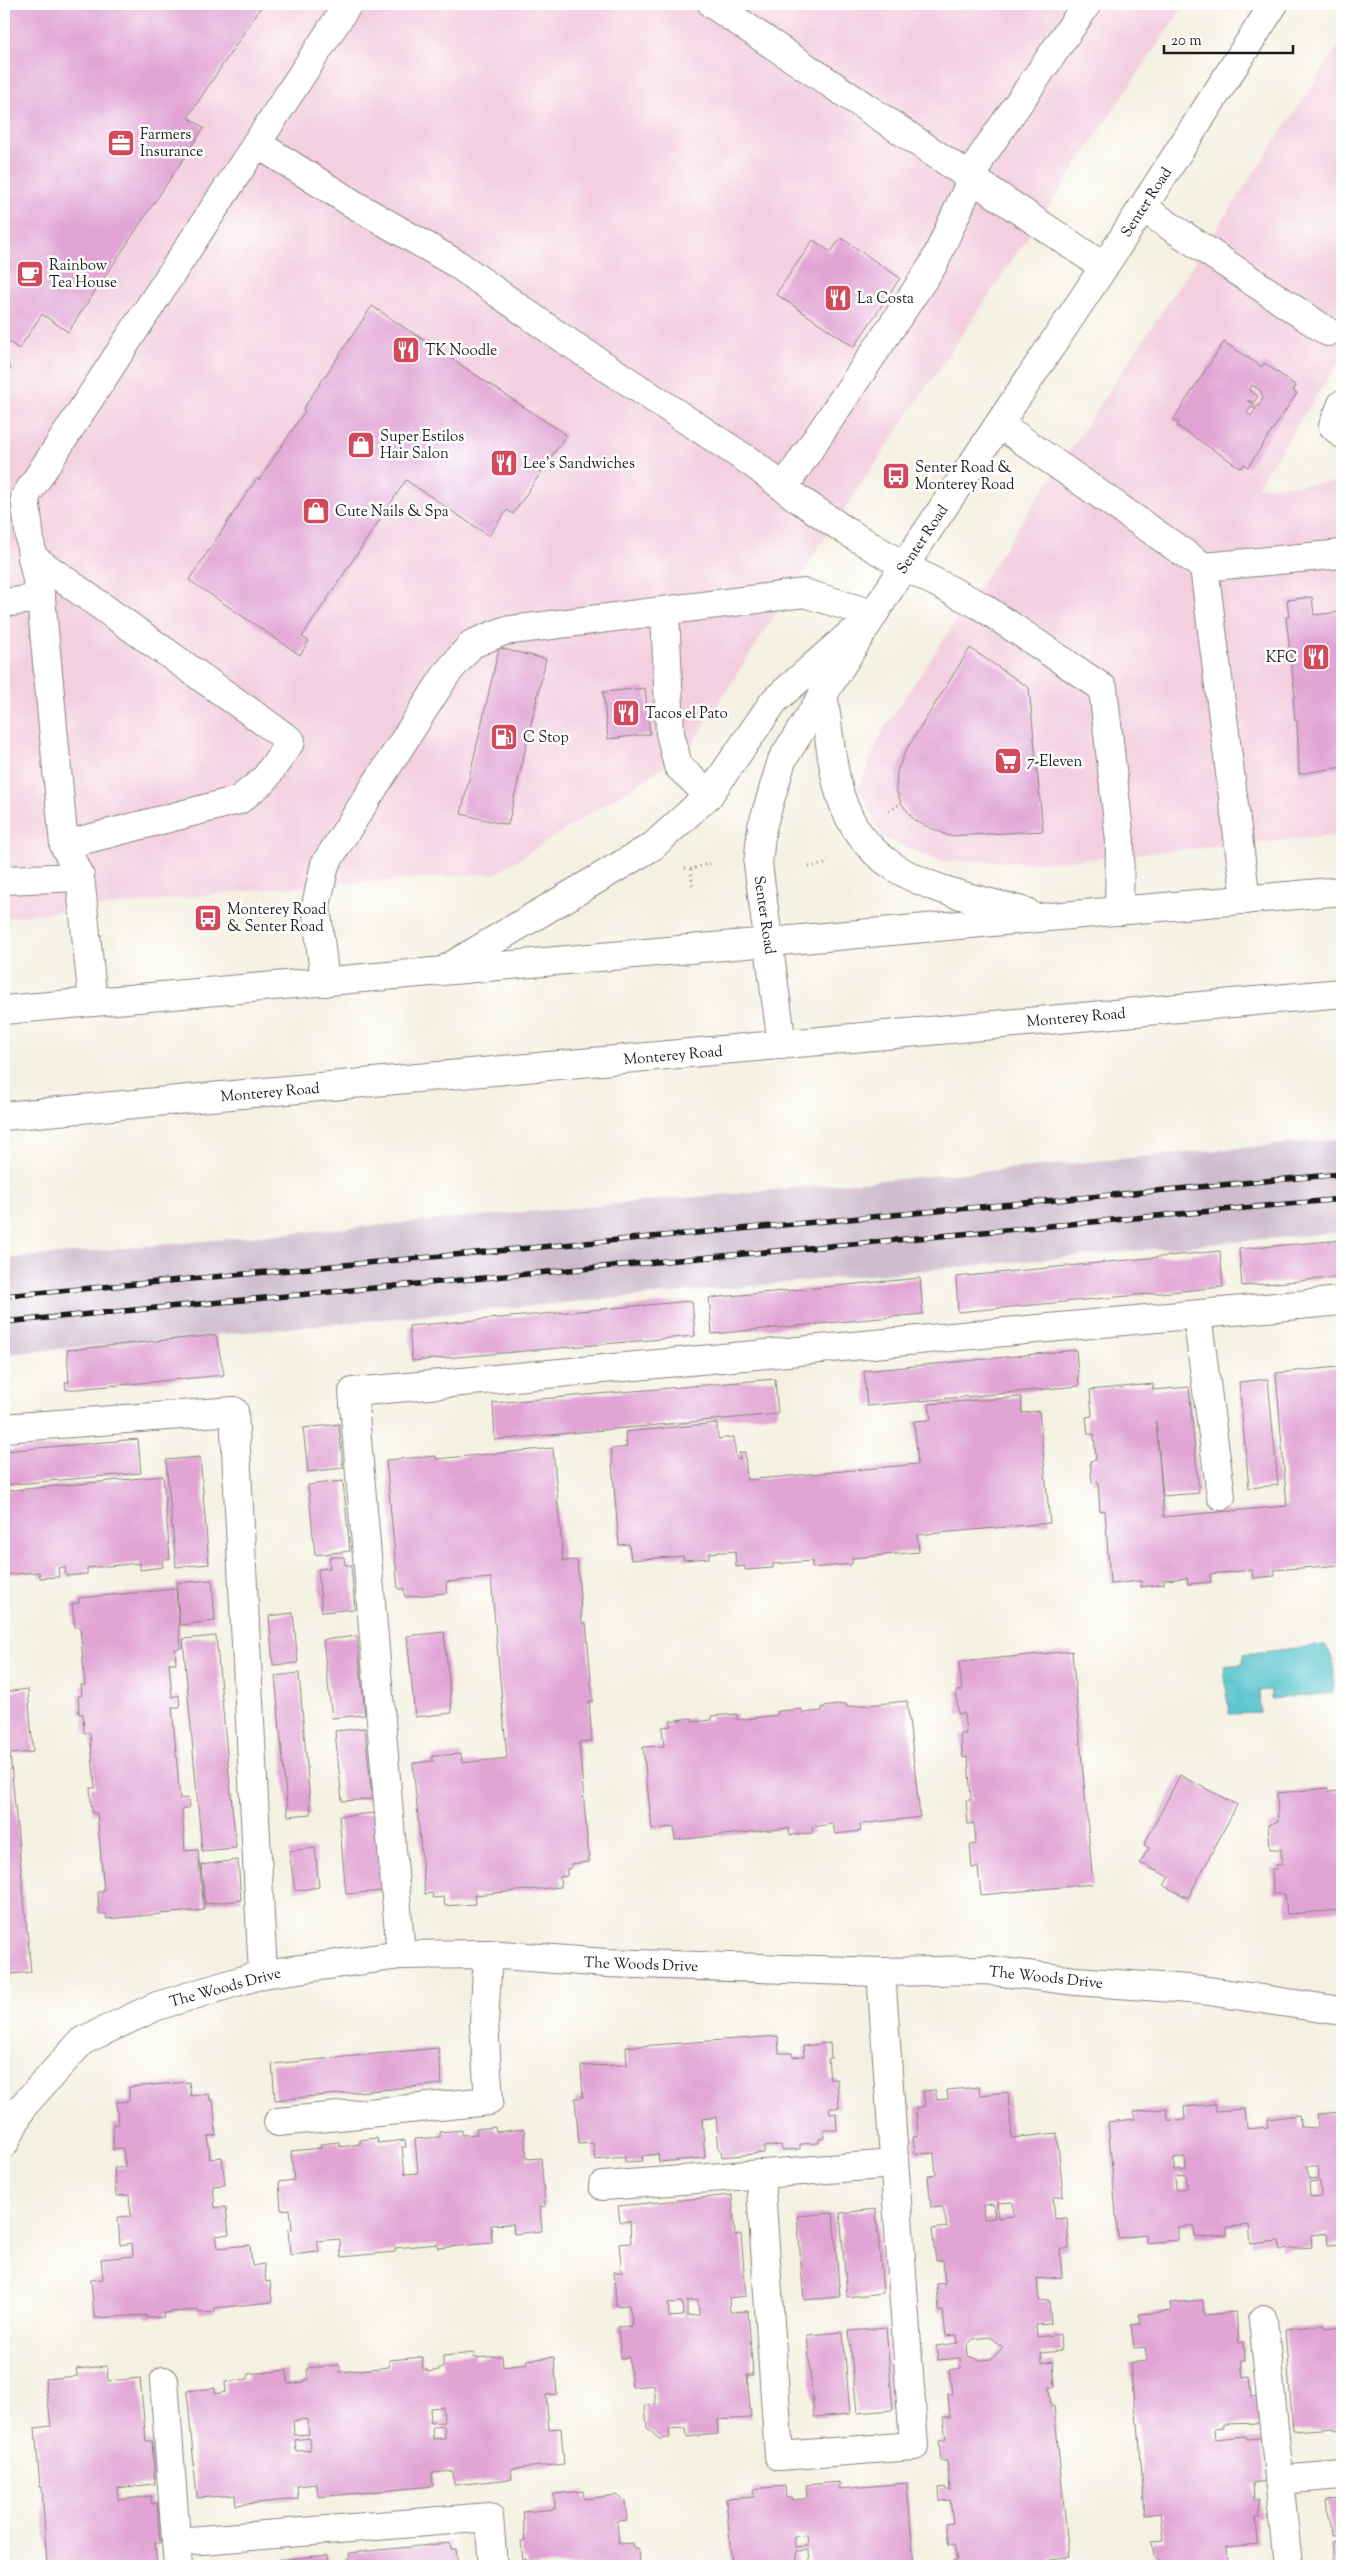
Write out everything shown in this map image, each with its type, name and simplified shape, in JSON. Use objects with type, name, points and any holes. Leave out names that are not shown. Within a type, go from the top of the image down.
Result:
[{"type":"main road","points":[[94,1002],[80,877],[64,846],[41,598],[32,557],[14,496],[256,143],[348,4]]},
{"type":"main road","points":[[712,4],[1104,267]]},
{"type":"main road","points":[[784,486],[933,265],[982,156],[1087,4]]},
{"type":"main road","name":"Senter Road","points":[[782,1045],[758,864],[762,827],[782,760],[904,566],[1143,208],[1274,4]]},
{"type":"main road","points":[[256,143],[355,205],[457,264],[556,334],[752,463],[846,531],[904,566],[981,606],[1103,688],[1120,842],[1119,911]]},
{"type":"main road","points":[[1143,208],[1328,332]]},
{"type":"main road","points":[[1342,404],[1334,426],[1342,434]]},
{"type":"main road","points":[[999,424],[1204,567],[1342,554]]},
{"type":"main road","points":[[32,557],[291,741],[264,780],[239,800],[64,846]]},
{"type":"main road","points":[[1204,567],[1246,900]]},
{"type":"main road","points":[[325,982],[316,906],[325,864],[447,673],[472,644],[504,631],[804,593],[873,614]]},
{"type":"main road","points":[[4,603],[41,598]]},
{"type":"main road","points":[[664,611],[670,733],[678,766],[709,794]]},
{"type":"main road","points":[[444,970],[653,846],[709,794],[774,701],[873,614]]},
{"type":"main road","points":[[823,692],[836,781],[852,822],[871,850],[904,874],[943,890],[1042,917]]},
{"type":"main road","points":[[4,880],[80,877]]},
{"type":"main road","points":[[4,1010],[1342,891]]},
{"type":"main road","name":"Monterey Road","points":[[4,1116],[1342,993]]},
{"type":"main road","points":[[402,1955],[354,1392],[1342,1301]]},
{"type":"main road","points":[[1197,1315],[1221,1496]]},
{"type":"main road","points":[[4,1428],[234,1411],[263,1974]]},
{"type":"main road","points":[[278,2122],[489,2101],[484,2024],[488,1954]]},
{"type":"main road","name":"The Woods Drive","points":[[4,2144],[23,2106],[82,2041],[157,2006],[263,1974],[402,1955],[488,1954],[606,1963],[881,1972],[986,1970],[1076,1981],[1202,1990],[1342,2011]]},
{"type":"main road","points":[[760,2174],[779,2456],[914,2446],[881,1972]]},
{"type":"main road","points":[[603,2186],[894,2164]]},
{"type":"main road","points":[[1263,2320],[1288,2566]]},
{"type":"main road","points":[[164,2381],[177,2554],[489,2517],[493,2566]]},
{"type":"main road","points":[[1279,2480],[1342,2475]]},
{"type":"path","points":[[809,867],[824,864],[836,851]]},
{"type":"path","points":[[691,870],[693,889]]},
{"type":"shaded area","points":[[4,4],[1185,4],[811,559],[687,752],[497,873],[253,890],[4,918]]},
{"type":"shaded area","points":[[1342,41],[1342,357],[1257,487],[1342,482],[1342,835],[1052,862],[939,861],[882,837],[859,788],[882,732]]},
{"type":"shaded area","points":[[1342,1139],[1342,1232],[4,1354],[4,1259]]},
{"type":"water","points":[[1325,1645],[1333,1662],[1333,1693],[1271,1699],[1271,1690],[1259,1691],[1260,1713],[1229,1714],[1224,1666],[1243,1664],[1243,1654]]},
{"type":"building","points":[[4,4],[263,4],[188,117],[204,128],[68,332],[42,314],[19,349],[4,339]]},
{"type":"building","points":[[841,238],[900,278],[854,347],[776,294],[813,240],[831,252]]},
{"type":"building","points":[[372,306],[566,435],[513,514],[507,510],[489,536],[406,480],[302,637],[309,641],[300,655],[189,580],[257,478],[259,480],[305,411],[303,409]]},
{"type":"building","points":[[1224,342],[1262,367],[1264,363],[1296,386],[1293,391],[1297,393],[1248,467],[1244,464],[1241,468],[1177,426],[1179,423],[1173,420]],"holes":[[[1252,385],[1260,390],[1263,398],[1258,407],[1247,400],[1254,402],[1258,396],[1249,390]],[[1251,407],[1256,409],[1251,416],[1247,413]]]},
{"type":"building","points":[[4,363],[11,368],[4,379]]},
{"type":"building","name":"KFC","points":[[1312,597],[1314,615],[1342,612],[1342,767],[1299,774],[1297,721],[1295,721],[1293,698],[1295,697],[1286,617],[1289,617],[1287,600]]},
{"type":"building","name":"C Stop","points":[[499,648],[546,659],[508,825],[461,814]]},
{"type":"building","points":[[970,648],[1029,688],[1043,831],[949,836],[915,821],[901,803],[896,790],[897,771],[905,752]]},
{"type":"building","name":"Tacos el Pato","points":[[645,688],[650,734],[608,739],[603,692]]},
{"type":"building","points":[[1342,1240],[1342,1277],[1242,1286],[1239,1249]]},
{"type":"building","points":[[1220,1251],[1223,1287],[958,1312],[956,1277]]},
{"type":"building","points":[[920,1278],[923,1314],[712,1334],[709,1298]]},
{"type":"building","points":[[692,1301],[695,1336],[412,1361],[409,1326]]},
{"type":"building","points":[[216,1335],[224,1375],[66,1390],[65,1382],[69,1382],[67,1350]]},
{"type":"building","points":[[1076,1350],[1079,1386],[867,1406],[864,1371]]},
{"type":"building","points":[[1338,1367],[1342,1414],[1342,1565],[1274,1570],[1275,1576],[1253,1578],[1252,1570],[1210,1574],[1211,1582],[1188,1584],[1187,1578],[1164,1580],[1164,1584],[1141,1587],[1141,1581],[1110,1584],[1105,1510],[1100,1511],[1098,1482],[1092,1483],[1090,1461],[1096,1460],[1094,1434],[1088,1434],[1086,1417],[1092,1416],[1090,1390],[1153,1384],[1153,1390],[1189,1387],[1199,1493],[1163,1496],[1156,1421],[1164,1517],[1287,1506],[1276,1373]]},
{"type":"building","points":[[775,1379],[778,1414],[495,1440],[493,1403]]},
{"type":"building","points":[[1268,1379],[1278,1485],[1249,1488],[1239,1382]]},
{"type":"building","points":[[1021,1397],[1022,1413],[1039,1411],[1050,1523],[917,1535],[919,1552],[852,1558],[852,1564],[812,1568],[812,1561],[773,1564],[773,1568],[745,1570],[745,1566],[736,1567],[735,1551],[709,1553],[709,1558],[684,1560],[683,1556],[631,1560],[629,1544],[619,1545],[611,1449],[627,1447],[625,1432],[717,1423],[718,1439],[734,1437],[736,1459],[740,1459],[739,1453],[745,1452],[747,1480],[918,1464],[914,1421],[931,1420],[929,1404]]},
{"type":"building","points":[[339,1424],[343,1468],[308,1472],[303,1428]]},
{"type":"building","points":[[138,1439],[141,1473],[4,1485],[4,1451]]},
{"type":"building","points":[[553,1448],[563,1561],[577,1560],[582,1623],[586,1623],[593,1701],[589,1701],[592,1741],[579,1742],[589,1862],[571,1864],[571,1868],[567,1869],[567,1876],[560,1877],[561,1887],[474,1895],[475,1904],[445,1906],[444,1897],[433,1898],[432,1893],[425,1894],[413,1763],[433,1761],[432,1756],[461,1754],[462,1763],[507,1758],[491,1578],[446,1582],[447,1593],[405,1597],[404,1589],[398,1589],[386,1460],[436,1456],[436,1459]]},
{"type":"building","points":[[200,1457],[209,1564],[176,1567],[166,1460]]},
{"type":"building","points":[[163,1476],[170,1559],[162,1559],[163,1567],[140,1570],[140,1563],[87,1568],[87,1574],[66,1576],[65,1567],[58,1568],[59,1577],[40,1578],[39,1572],[4,1575],[4,1491]]},
{"type":"building","points":[[343,1481],[350,1551],[315,1555],[308,1485]]},
{"type":"building","points":[[329,1557],[344,1557],[345,1565],[351,1565],[355,1609],[322,1612],[318,1569],[330,1568]]},
{"type":"building","points":[[212,1580],[215,1621],[180,1625],[176,1583]]},
{"type":"building","points":[[176,1589],[181,1648],[175,1649],[176,1663],[169,1663],[172,1697],[179,1695],[180,1707],[172,1707],[180,1799],[188,1798],[189,1808],[182,1809],[185,1851],[198,1850],[204,1910],[107,1919],[106,1914],[99,1914],[98,1892],[104,1891],[97,1813],[92,1813],[90,1788],[95,1788],[90,1733],[84,1733],[83,1714],[79,1714],[78,1696],[82,1695],[81,1685],[85,1685],[80,1627],[75,1627],[72,1604],[79,1603],[79,1598]]},
{"type":"building","points":[[293,1613],[298,1663],[273,1665],[269,1616]]},
{"type":"building","points":[[444,1632],[452,1713],[415,1717],[407,1636]]},
{"type":"building","points":[[216,1636],[236,1848],[202,1851],[183,1639]]},
{"type":"building","points":[[357,1636],[365,1715],[332,1718],[323,1640]]},
{"type":"building","points":[[1072,1651],[1093,1884],[981,1895],[978,1867],[972,1868],[970,1845],[976,1844],[974,1823],[968,1824],[966,1800],[971,1800],[968,1757],[963,1758],[960,1734],[966,1734],[964,1713],[958,1714],[956,1691],[962,1690],[959,1662]]},
{"type":"building","points":[[299,1673],[311,1814],[288,1816],[275,1676]]},
{"type":"building","points":[[28,1689],[33,1752],[10,1754],[31,1972],[4,1975],[4,1692]]},
{"type":"building","points":[[907,1701],[920,1817],[860,1824],[861,1831],[835,1834],[833,1824],[812,1827],[813,1833],[790,1835],[789,1828],[675,1840],[674,1827],[652,1829],[643,1747],[664,1746],[662,1727],[671,1726],[670,1721],[692,1718],[693,1722],[712,1720],[711,1716],[737,1714],[737,1720],[777,1715],[778,1711],[802,1709],[802,1713],[822,1711],[822,1707],[846,1704],[847,1707]]},
{"type":"building","points":[[365,1728],[372,1799],[342,1801],[335,1731]]},
{"type":"building","points":[[1180,1775],[1237,1805],[1188,1898],[1164,1886],[1169,1877],[1140,1863],[1149,1848],[1144,1845]]},
{"type":"building","points":[[1328,1788],[1328,1792],[1342,1791],[1342,1910],[1287,1914],[1285,1894],[1273,1894],[1272,1869],[1277,1869],[1276,1865],[1282,1865],[1281,1849],[1270,1849],[1268,1825],[1278,1821],[1277,1793]]},
{"type":"building","points":[[376,1813],[383,1891],[346,1894],[339,1816]]},
{"type":"building","points":[[315,1848],[319,1887],[295,1891],[289,1851]]},
{"type":"building","points":[[238,1860],[241,1900],[205,1904],[201,1865]]},
{"type":"building","points":[[778,2036],[779,2053],[792,2053],[793,2057],[804,2056],[803,2046],[830,2043],[831,2058],[828,2059],[830,2079],[837,2079],[839,2108],[829,2108],[830,2114],[836,2113],[837,2130],[824,2130],[824,2138],[819,2139],[819,2143],[800,2144],[800,2149],[782,2150],[781,2145],[764,2147],[764,2153],[722,2157],[721,2150],[719,2150],[716,2117],[702,2119],[705,2158],[659,2162],[658,2154],[642,2156],[643,2161],[625,2162],[625,2157],[595,2160],[593,2143],[579,2144],[575,2098],[583,2097],[581,2066],[627,2065],[626,2047]]},
{"type":"building","points":[[438,2048],[442,2084],[275,2100],[272,2064]]},
{"type":"building","points":[[189,2082],[191,2096],[209,2094],[210,2100],[213,2100],[216,2135],[208,2136],[210,2159],[222,2157],[225,2185],[213,2186],[215,2208],[226,2207],[229,2234],[216,2236],[218,2248],[250,2245],[252,2266],[264,2264],[266,2282],[270,2281],[272,2302],[215,2308],[215,2312],[199,2313],[198,2310],[163,2313],[164,2317],[146,2318],[146,2315],[94,2318],[91,2280],[103,2279],[101,2259],[133,2256],[132,2243],[120,2245],[118,2217],[131,2216],[129,2195],[116,2196],[114,2168],[125,2167],[123,2149],[113,2150],[113,2124],[118,2124],[116,2102],[129,2101],[129,2087]]},
{"type":"building","points":[[979,2087],[980,2095],[1008,2092],[1012,2138],[1057,2133],[1063,2196],[1053,2197],[1055,2219],[1067,2218],[1069,2248],[1060,2250],[1062,2277],[1037,2279],[1039,2301],[1049,2300],[1051,2324],[1036,2325],[1037,2337],[1060,2334],[1061,2351],[1041,2353],[1042,2363],[1053,2361],[1055,2387],[1049,2387],[1051,2407],[1054,2406],[1069,2557],[1050,2559],[1051,2566],[952,2566],[952,2562],[957,2561],[954,2544],[949,2545],[946,2524],[953,2523],[950,2500],[940,2501],[939,2488],[945,2487],[946,2490],[950,2490],[947,2461],[941,2461],[939,2441],[946,2440],[943,2417],[950,2417],[948,2394],[952,2394],[949,2370],[961,2368],[960,2358],[938,2360],[936,2346],[958,2343],[957,2335],[946,2336],[943,2311],[939,2312],[937,2284],[945,2283],[943,2260],[936,2261],[932,2229],[947,2227],[943,2207],[931,2208],[928,2176],[936,2175],[934,2153],[915,2154],[913,2137],[918,2136],[916,2108],[925,2106],[923,2091],[935,2090],[937,2100],[948,2099],[947,2090]],"holes":[[[1013,2202],[1014,2216],[998,2218],[997,2203]],[[993,2204],[995,2218],[984,2219],[983,2205]],[[989,2337],[1003,2347],[992,2359],[980,2360],[968,2356],[967,2345],[973,2339]]]},
{"type":"building","points":[[1215,2104],[1216,2111],[1245,2109],[1247,2129],[1268,2127],[1268,2119],[1299,2115],[1301,2127],[1315,2128],[1318,2126],[1317,2114],[1342,2112],[1342,2244],[1328,2245],[1327,2233],[1311,2235],[1312,2247],[1280,2250],[1279,2241],[1251,2244],[1249,2225],[1227,2227],[1227,2235],[1195,2238],[1194,2225],[1178,2227],[1178,2240],[1146,2243],[1146,2235],[1118,2238],[1108,2122],[1135,2119],[1134,2111],[1167,2109],[1168,2120],[1181,2121],[1185,2119],[1184,2107]],"holes":[[[1185,2157],[1186,2169],[1174,2170],[1174,2159]],[[1307,2166],[1318,2166],[1319,2178],[1309,2179]],[[1186,2175],[1187,2188],[1176,2190],[1175,2176]],[[1320,2181],[1321,2196],[1310,2197],[1309,2182]]]},
{"type":"building","points":[[495,2127],[496,2132],[524,2129],[527,2159],[541,2158],[545,2206],[540,2207],[542,2231],[514,2234],[513,2224],[491,2225],[492,2243],[438,2248],[437,2244],[395,2248],[395,2252],[341,2257],[340,2239],[317,2241],[319,2252],[290,2255],[288,2230],[292,2229],[290,2209],[281,2210],[279,2182],[294,2180],[291,2151],[321,2148],[320,2144],[339,2142],[340,2147],[360,2144],[360,2140],[377,2138],[378,2143],[405,2140],[406,2147],[402,2147],[405,2174],[418,2173],[415,2139],[440,2137],[440,2132],[462,2130],[462,2135],[477,2134],[476,2129]]},
{"type":"building","points":[[732,2195],[735,2235],[741,2234],[746,2296],[729,2298],[730,2312],[748,2311],[753,2375],[747,2375],[751,2418],[717,2420],[718,2434],[687,2437],[686,2428],[669,2429],[670,2438],[659,2439],[647,2428],[645,2405],[656,2404],[654,2385],[632,2387],[629,2357],[621,2358],[618,2327],[631,2326],[632,2320],[629,2305],[616,2306],[614,2272],[622,2272],[619,2244],[631,2243],[630,2221],[620,2222],[618,2206]],"holes":[[[698,2300],[699,2315],[687,2316],[687,2301]],[[682,2302],[683,2316],[669,2317],[668,2303]]]},
{"type":"building","points":[[876,2209],[883,2293],[847,2297],[840,2213]]},
{"type":"building","points":[[833,2213],[840,2297],[804,2300],[797,2216]]},
{"type":"building","points":[[1203,2300],[1204,2315],[1236,2312],[1239,2343],[1244,2342],[1245,2360],[1241,2360],[1243,2378],[1249,2377],[1251,2397],[1260,2396],[1262,2423],[1223,2424],[1223,2427],[1214,2428],[1215,2439],[1246,2436],[1247,2439],[1261,2438],[1265,2481],[1253,2483],[1254,2500],[1259,2500],[1260,2517],[1256,2517],[1258,2544],[1227,2547],[1228,2563],[1196,2566],[1196,2562],[1164,2565],[1154,2557],[1152,2541],[1164,2540],[1161,2513],[1145,2515],[1138,2423],[1136,2423],[1130,2363],[1147,2361],[1145,2347],[1134,2348],[1131,2325],[1141,2324],[1139,2314],[1172,2311],[1170,2303]]},
{"type":"building","points":[[1324,2325],[1325,2328],[1342,2326],[1342,2429],[1293,2431],[1285,2329]]},
{"type":"building","points":[[886,2328],[893,2410],[857,2413],[849,2331]]},
{"type":"building","points":[[843,2332],[850,2414],[814,2417],[807,2335]]},
{"type":"building","points":[[474,2353],[474,2358],[502,2356],[503,2367],[527,2364],[526,2360],[554,2357],[557,2394],[546,2395],[549,2429],[561,2428],[564,2464],[511,2469],[512,2479],[454,2485],[453,2471],[432,2473],[433,2486],[318,2497],[317,2484],[297,2486],[298,2499],[236,2505],[235,2495],[197,2498],[187,2391],[215,2388],[215,2394],[226,2392],[225,2382],[248,2379],[248,2374],[287,2370],[287,2382],[290,2384],[308,2380],[307,2368],[340,2365],[340,2372],[389,2367],[389,2360],[422,2357],[423,2370],[427,2369],[427,2372],[443,2368],[443,2356]],"holes":[[[443,2407],[444,2422],[431,2423],[430,2408]],[[307,2419],[309,2434],[294,2435],[293,2421]],[[444,2426],[445,2438],[433,2439],[432,2427]],[[309,2438],[310,2450],[296,2451],[295,2440]]]},
{"type":"building","points":[[107,2366],[108,2381],[140,2378],[146,2441],[152,2441],[155,2484],[117,2488],[118,2500],[151,2496],[151,2504],[157,2503],[160,2543],[155,2543],[157,2565],[161,2564],[161,2566],[47,2566],[42,2487],[40,2487],[35,2428],[51,2426],[45,2379],[77,2376],[76,2369]]},
{"type":"building","points":[[839,2482],[839,2489],[907,2483],[914,2566],[801,2566],[810,2564],[809,2550],[796,2551],[797,2566],[732,2566],[726,2499],[754,2497],[753,2489],[785,2486],[786,2498],[791,2497],[792,2500],[804,2499],[807,2497],[806,2485]],"holes":[[[807,2535],[808,2546],[795,2547],[794,2536]]]},
{"type":"building","points":[[583,2491],[584,2499],[617,2495],[625,2501],[627,2520],[617,2521],[619,2544],[633,2543],[634,2548],[638,2548],[639,2566],[527,2566],[526,2559],[523,2560],[521,2541],[525,2541],[523,2512],[555,2509],[554,2494]]},
{"type":"building","points":[[1342,2499],[1342,2535],[1331,2536],[1327,2500]]},
{"type":"building","points":[[1342,2541],[1342,2566],[1334,2566],[1332,2542]]},
{"type":"building","points":[[450,2543],[451,2549],[456,2549],[458,2566],[346,2566],[346,2560],[350,2560],[349,2553]]},
{"type":"building","points":[[328,2555],[329,2566],[233,2566],[233,2564]]},
{"type":"railway","points":[[4,1296],[1342,1174]]},
{"type":"railway","points":[[4,1322],[1342,1199]]},
{"type":"place","name":"Farmers Insurance","points":[[121,143]]},
{"type":"place","name":"Rainbow Tea House","points":[[30,274]]},
{"type":"place","name":"La Costa","points":[[838,298]]},
{"type":"place","name":"TK Noodle","points":[[406,350]]},
{"type":"place","name":"Super Estilos Hair Salon","points":[[361,445]]},
{"type":"place","name":"Lee's Sandwiches","points":[[504,463]]},
{"type":"place","name":"Senter Road & Monterey Road","points":[[896,476]]},
{"type":"place","name":"Cute Nails & Spa","points":[[316,511]]},
{"type":"place","name":"KFC","points":[[1316,657]]},
{"type":"place","name":"Tacos el Pato","points":[[626,713]]},
{"type":"place","name":"C Stop","points":[[504,737]]},
{"type":"place","name":"7-Eleven","points":[[1008,761]]},
{"type":"place","name":"Monterey Road & Senter Road","points":[[208,918]]}]
